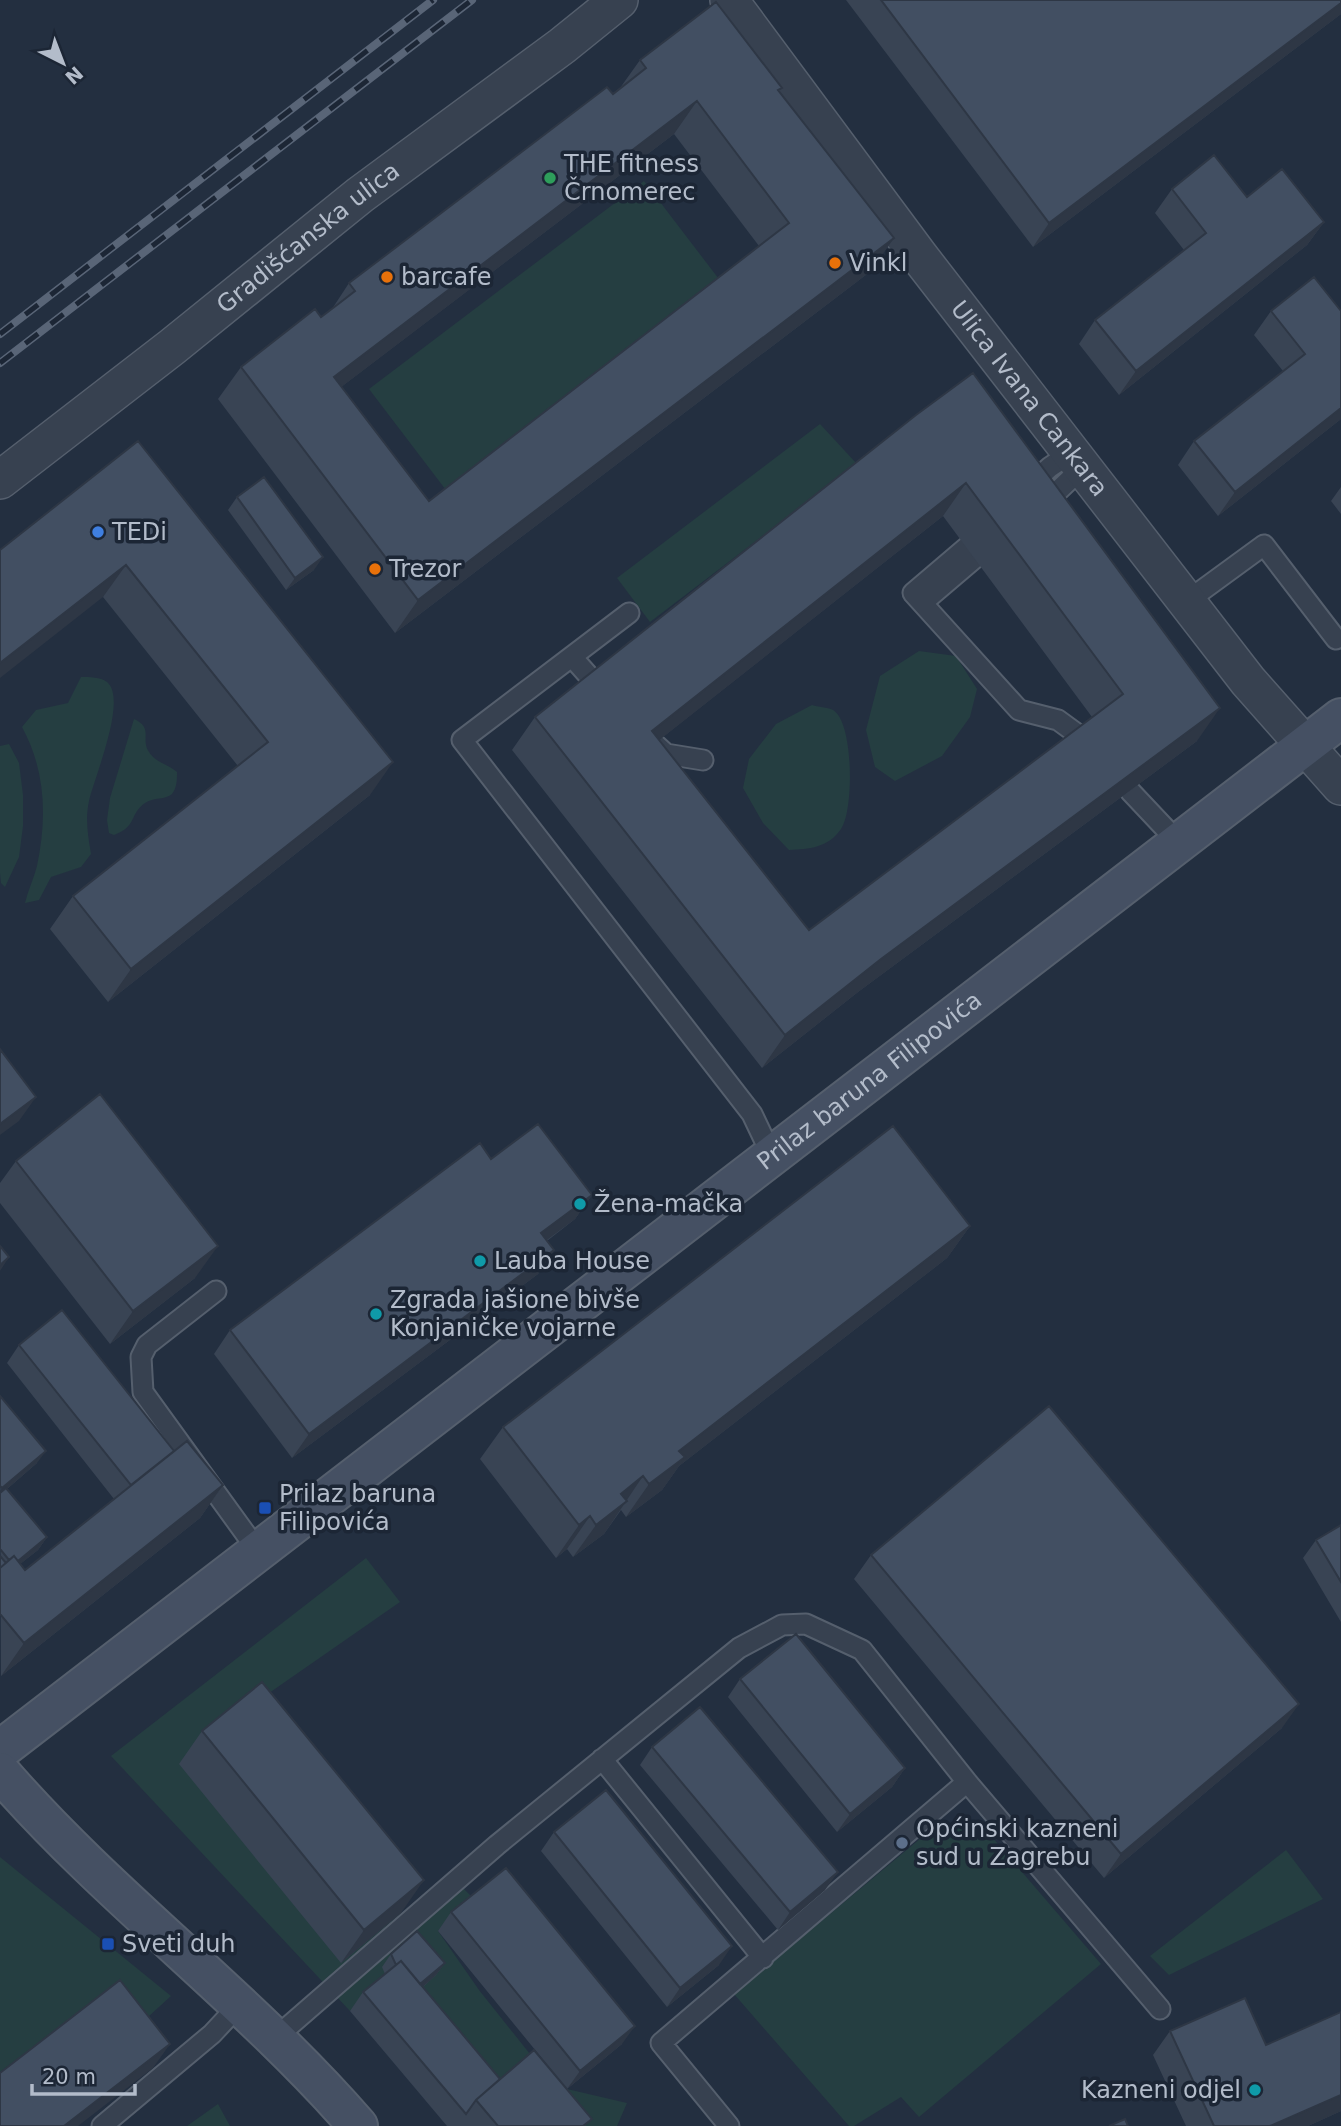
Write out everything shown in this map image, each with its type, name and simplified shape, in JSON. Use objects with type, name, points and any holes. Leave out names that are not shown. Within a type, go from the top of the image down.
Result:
[{"type":"main road","name":"Prilaz baruna Filipovića","points":[[0,1750],[1341,718]]},
{"type":"main road","points":[[0,1772],[44,1821],[239,2005],[358,2126]]},
{"type":"street","name":"Gradišćanska ulica","points":[[0,480],[172,347],[360,195],[562,47],[619,0]]},
{"type":"street","name":"Ulica Ivana Cankara","points":[[729,0],[919,256],[1186,602],[1248,681],[1341,786]]},
{"type":"lane","points":[[1018,497],[1050,467],[1077,460]]},
{"type":"lane","points":[[1031,516],[1077,460]]},
{"type":"lane","points":[[1186,602],[1264,545],[1336,639]]},
{"type":"lane","points":[[928,598],[971,552],[913,593],[1019,710],[1058,720],[1084,739]]},
{"type":"lane","points":[[629,613],[462,740],[752,1114],[772,1156]]},
{"type":"lane","points":[[572,657],[596,684]]},
{"type":"lane","points":[[655,744],[666,754],[703,760]]},
{"type":"lane","points":[[1130,791],[1179,843]]},
{"type":"lane","points":[[216,1291],[147,1345],[141,1357],[143,1392],[258,1551]]},
{"type":"lane","points":[[274,2039],[497,1845],[739,1648],[782,1625],[806,1624],[862,1650],[967,1782],[1160,2009]]},
{"type":"lane","points":[[602,1759],[763,1958]]},
{"type":"lane","points":[[729,2126],[661,2043],[967,1782]]},
{"type":"lane","points":[[102,2126],[212,2034],[239,2005]]},
{"type":"green space","points":[[644,181],[725,287],[452,498],[369,389]]},
{"type":"green space","points":[[820,424],[857,464],[650,622],[617,578]]},
{"type":"green space","points":[[919,651],[956,656],[977,689],[970,717],[942,756],[895,781],[875,767],[866,730],[880,676]]},
{"type":"green space","points":[[81,677],[98,678],[107,682],[112,691],[114,705],[108,739],[88,808],[87,828],[91,854],[81,867],[51,877],[39,900],[25,903],[37,866],[43,813],[36,761],[22,727],[36,710],[68,703]]},
{"type":"green space","points":[[812,705],[833,710],[840,718],[845,731],[850,767],[848,804],[841,829],[830,840],[811,848],[789,850],[763,823],[743,788],[749,759],[776,724]]},
{"type":"green space","points":[[134,719],[144,726],[147,747],[152,756],[177,772],[175,789],[166,797],[145,803],[127,828],[114,835],[109,833],[107,820],[110,798]]},
{"type":"green space","points":[[9,744],[19,763],[23,826],[19,857],[5,887],[1,883],[0,873],[0,746]]},
{"type":"green space","points":[[366,1558],[400,1602],[239,1714],[341,1962],[401,1913],[462,1887],[476,1901],[438,1931],[479,1990],[534,2059],[490,2101],[388,1979],[350,2011],[111,1756]]},
{"type":"green space","points":[[964,1820],[986,1830],[1101,1964],[919,2117],[901,2097],[854,2126],[849,2126],[734,1994],[933,1828]]},
{"type":"green space","points":[[1286,1850],[1323,1899],[1169,1975],[1150,1956]]},
{"type":"green space","points":[[0,1857],[171,1996],[137,2027],[107,1992],[0,2072]]},
{"type":"green space","points":[[567,2089],[627,2103],[617,2126],[581,2126]]},
{"type":"green space","points":[[218,2104],[230,2126],[187,2126]]},
{"type":"building","points":[[881,0],[1341,0],[1341,3],[1049,223]]},
{"type":"building","points":[[716,2],[782,88],[778,90],[894,238],[418,600],[241,367],[315,309],[321,317],[337,305],[355,291],[349,283],[607,87],[613,94],[646,68],[640,60]],"holes":[[[697,101],[789,223],[429,501],[334,377]]]},
{"type":"building","points":[[1214,155],[1247,197],[1282,169],[1324,222],[1136,371],[1095,320],[1206,233],[1172,189]]},
{"type":"building","points":[[1314,277],[1341,311],[1341,408],[1235,492],[1194,441],[1305,354],[1271,311]]},
{"type":"building","points":[[973,373],[1220,708],[881,959],[785,1035],[535,717],[916,415]],"holes":[[[966,483],[1123,694],[809,930],[652,731]]]},
{"type":"building","points":[[138,441],[393,762],[131,969],[73,896],[268,742],[126,565],[0,663],[0,550]]},
{"type":"building","points":[[264,477],[323,557],[295,578],[237,497]]},
{"type":"building","points":[[0,1049],[36,1097],[0,1124]]},
{"type":"building","points":[[100,1094],[218,1246],[133,1311],[16,1161]]},
{"type":"building","name":"Zgrada jašione bivše Konjaničke vojarne","points":[[538,1124],[592,1195],[541,1233],[554,1250],[309,1434],[230,1330],[480,1143],[491,1159]]},
{"type":"building","points":[[893,1126],[970,1226],[679,1451],[685,1457],[649,1484],[643,1476],[621,1494],[627,1501],[596,1525],[590,1516],[579,1525],[503,1427]]},
{"type":"building","points":[[0,1246],[9,1257],[0,1265]]},
{"type":"building","points":[[62,1310],[174,1451],[131,1485],[19,1345]]},
{"type":"building","points":[[0,1396],[46,1451],[2,1488],[0,1486]]},
{"type":"building","points":[[1049,1406],[1299,1704],[1121,1854],[871,1555]]},
{"type":"building","points":[[187,1441],[223,1485],[24,1643],[0,1614],[0,1568],[14,1556],[25,1570]]},
{"type":"building","points":[[6,1488],[47,1537],[18,1561],[14,1556],[9,1560],[0,1549],[0,1493]]},
{"type":"building","points":[[1341,1525],[1341,1582],[1316,1540]]},
{"type":"building","points":[[0,1556],[6,1563],[0,1568]]},
{"type":"building","points":[[796,1634],[905,1768],[850,1814],[740,1679]]},
{"type":"building","points":[[262,1682],[424,1880],[364,1930],[202,1731]]},
{"type":"building","points":[[700,1707],[838,1872],[790,1912],[652,1747]]},
{"type":"building","points":[[606,1790],[732,1946],[680,1988],[554,1832]]},
{"type":"building","points":[[506,1868],[635,2026],[580,2071],[451,1912]]},
{"type":"building","points":[[417,1931],[445,1963],[420,1984],[401,1961],[396,1965],[391,1954]]},
{"type":"building","points":[[401,1961],[500,2079],[476,2100],[466,2114],[363,1992]]},
{"type":"building","points":[[120,1980],[170,2044],[64,2126],[0,2126],[0,2073]]},
{"type":"building","name":"Kazneni odjel","points":[[1245,1998],[1266,2045],[1341,2012],[1341,2095],[1270,2126],[1214,2126],[1170,2031]]},
{"type":"building","points":[[534,2050],[592,2119],[583,2126],[498,2126],[476,2100]]},
{"type":"building","points":[[1125,2119],[1128,2126],[1109,2126]]},
{"type":"railway","points":[[0,334],[433,0]]},
{"type":"railway","points":[[0,363],[472,0]]},
{"type":"place","name":"THE fitness Črnomerec","points":[[550,178]]},
{"type":"place","name":"Vinkl","points":[[835,263]]},
{"type":"place","name":"barcafe","points":[[387,277]]},
{"type":"place","name":"TEDi","points":[[98,532]]},
{"type":"place","name":"Trezor","points":[[375,569]]},
{"type":"place","name":"Žena-mačka","points":[[580,1204]]},
{"type":"place","name":"Lauba House","points":[[480,1261]]},
{"type":"place","name":"Zgrada jašione bivše Konjaničke vojarne","points":[[376,1314]]},
{"type":"place","name":"Prilaz baruna Filipovića","points":[[265,1508]]},
{"type":"place","name":"Općinski kazneni sud u Zagrebu","points":[[902,1843]]},
{"type":"place","name":"Sveti duh","points":[[108,1944]]},
{"type":"place","name":"Kazneni odjel","points":[[1255,2090]]}]
